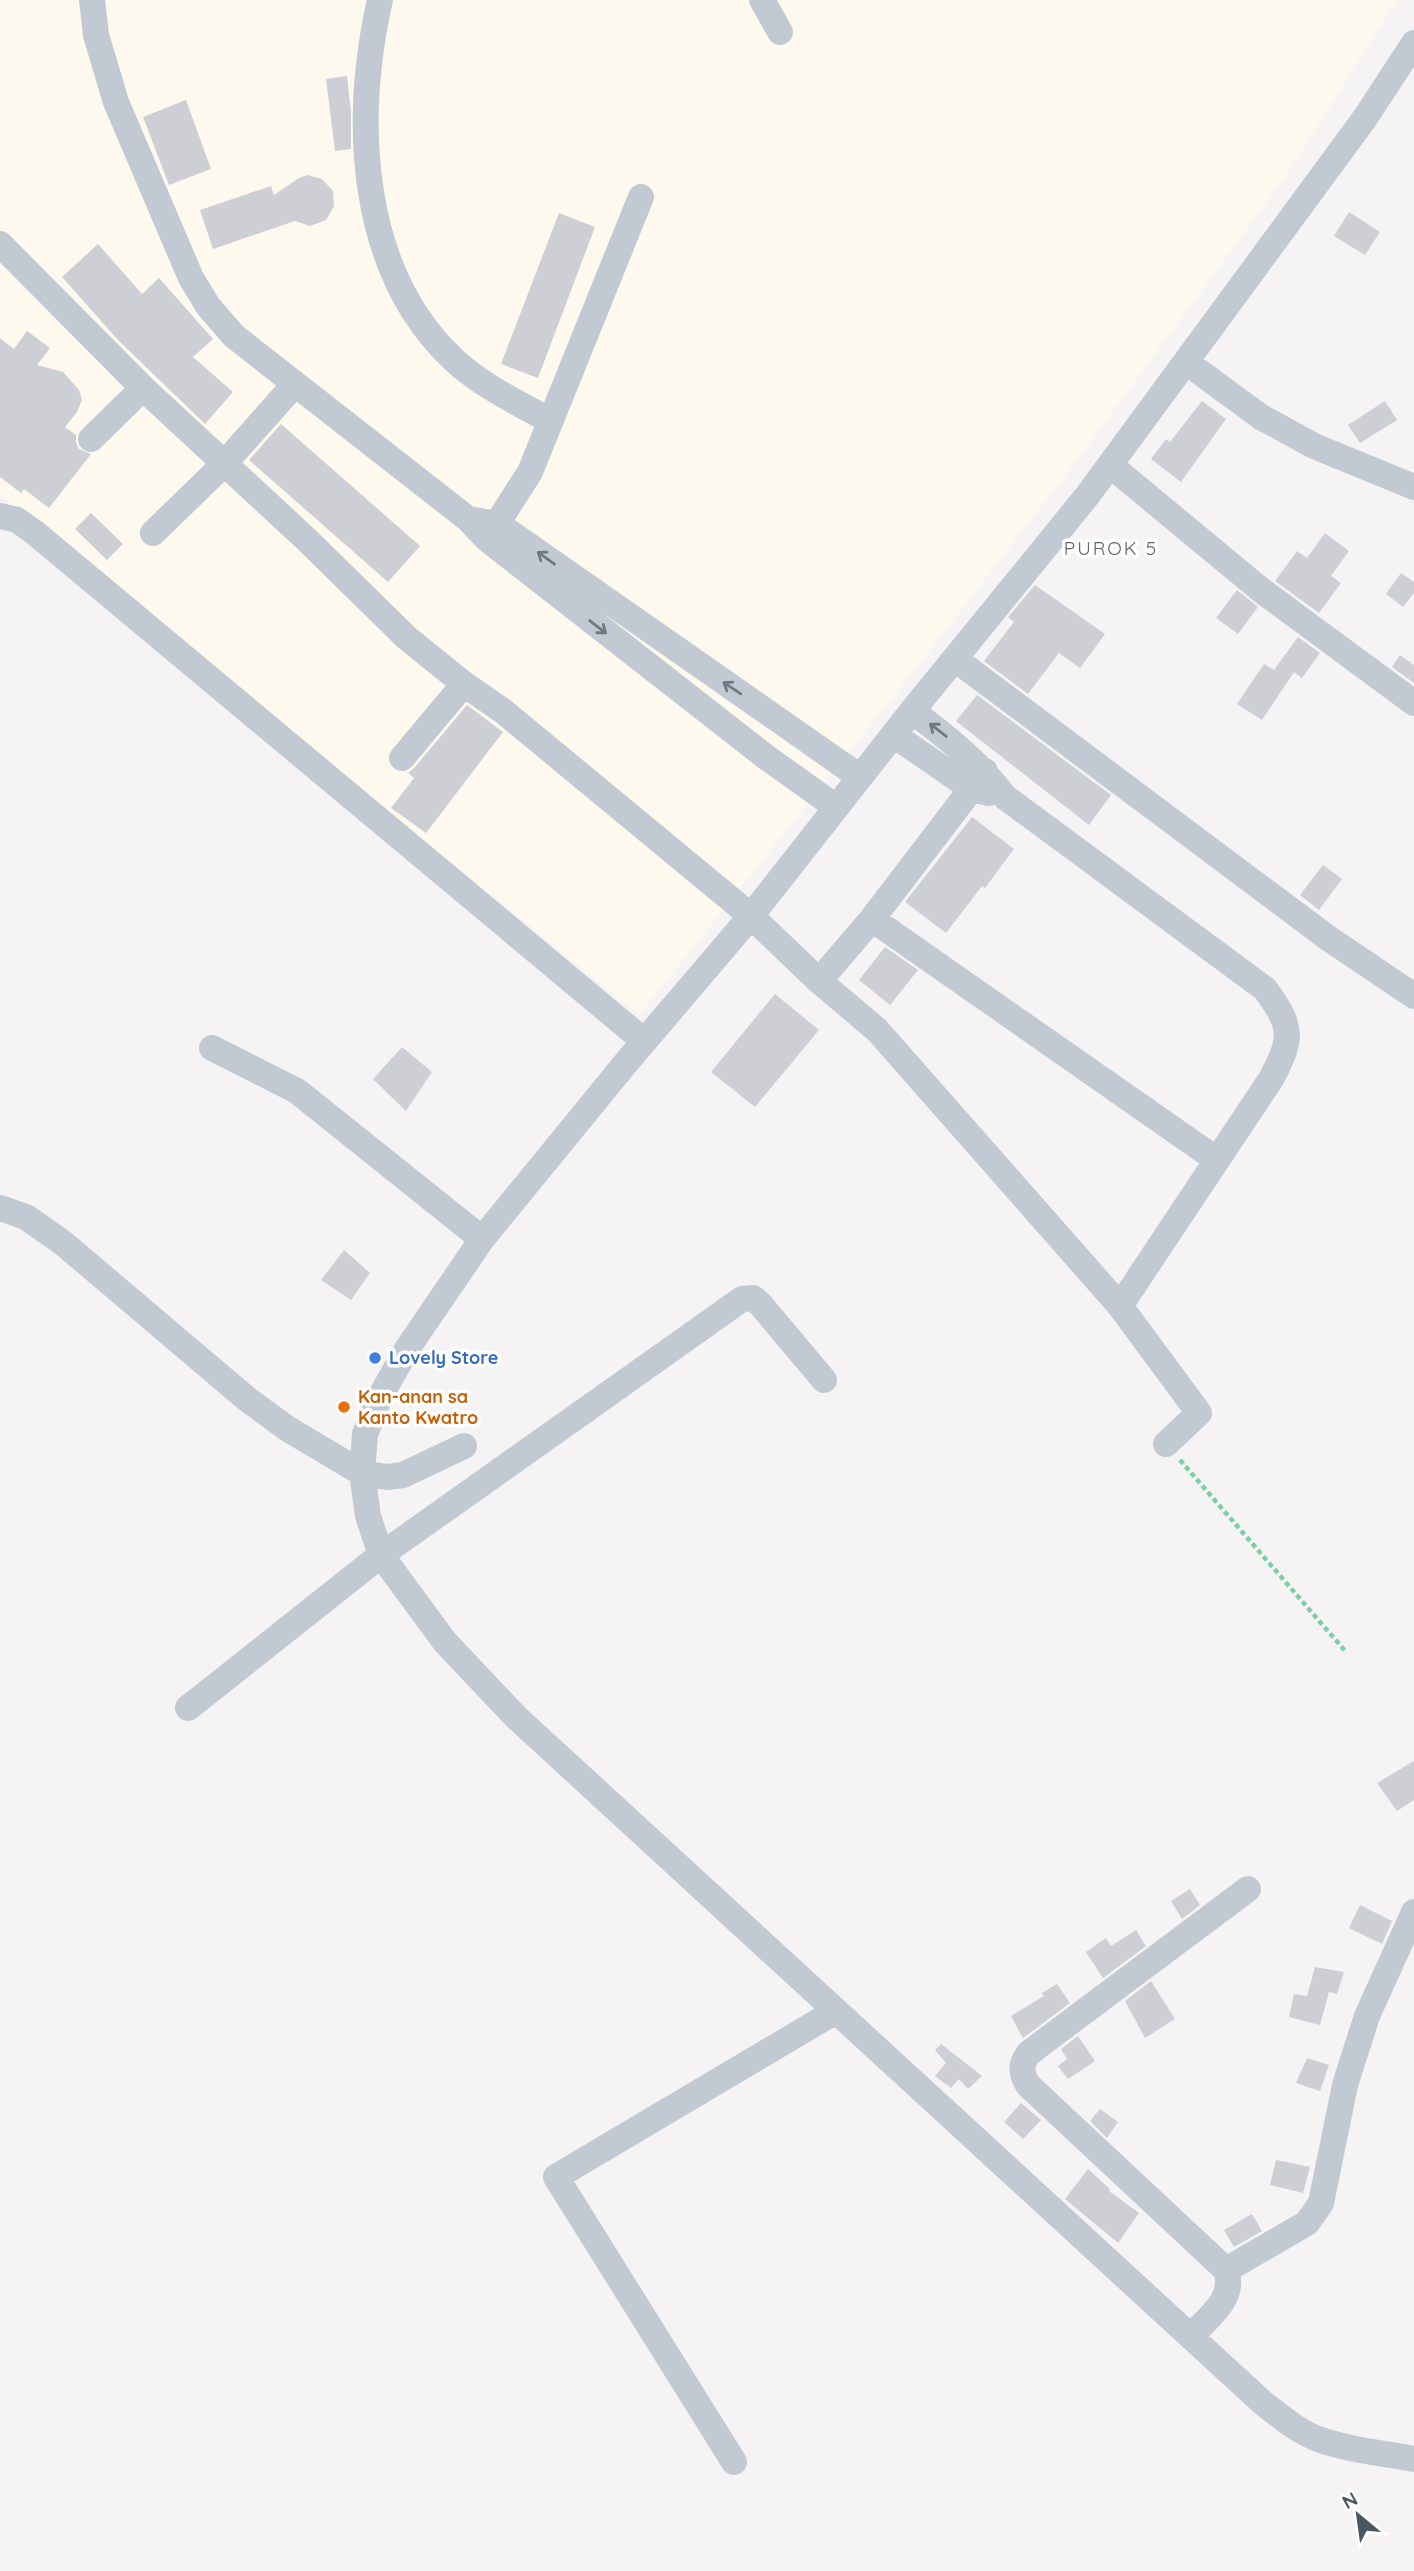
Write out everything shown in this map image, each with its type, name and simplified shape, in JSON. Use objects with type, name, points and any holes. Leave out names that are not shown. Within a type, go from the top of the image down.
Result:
[{"type":"street","points":[[92,0],[96,35],[116,102],[191,278],[208,306],[234,336],[468,519],[492,532],[860,778]]},
{"type":"street","points":[[380,0],[371,39],[365,114],[370,183],[376,219],[393,268],[426,331],[455,361],[484,384],[549,420]]},
{"type":"street","points":[[762,0],[780,32]]},
{"type":"street","points":[[1414,43],[1365,118],[1110,465],[751,916],[644,1041],[482,1239],[407,1349],[380,1396],[365,1434],[362,1473],[368,1516],[382,1555],[445,1642],[516,1717],[1263,2403],[1291,2425],[1316,2438],[1348,2448],[1414,2459]]},
{"type":"street","points":[[492,532],[530,472],[641,197]]},
{"type":"street","points":[[0,244],[143,388],[306,539],[407,638],[464,684],[503,711],[751,916],[819,981],[877,1030],[1120,1306],[1199,1413],[1166,1444]]},
{"type":"street","points":[[1186,362],[1261,417],[1314,446],[1414,487]]},
{"type":"street","points":[[153,533],[224,464],[295,384]]},
{"type":"street","points":[[91,439],[143,388]]},
{"type":"street","points":[[1110,465],[1261,590],[1414,703]]},
{"type":"street","points":[[0,516],[17,520],[34,532],[644,1041]]},
{"type":"street","points":[[492,532],[719,722],[836,807]]},
{"type":"street","points":[[955,659],[1328,938],[1414,996]]},
{"type":"street","points":[[402,758],[464,684]]},
{"type":"street","points":[[912,711],[963,750],[978,780]]},
{"type":"street","points":[[894,734],[1005,797],[1265,989],[1278,1006],[1288,1028],[1286,1052],[1271,1079],[1120,1306]]},
{"type":"street","points":[[787,771],[808,741]]},
{"type":"street","points":[[819,981],[872,919],[978,780]]},
{"type":"street","points":[[872,919],[1217,1160]]},
{"type":"street","points":[[212,1048],[297,1091],[482,1239]]},
{"type":"street","points":[[0,1208],[26,1217],[63,1243],[247,1399],[288,1429],[362,1473],[387,1477],[403,1475],[464,1446]]},
{"type":"street","points":[[188,1708],[382,1555],[742,1299],[753,1298],[761,1305],[824,1380]]},
{"type":"street","points":[[1192,2335],[1226,2296],[1229,2279],[1226,2270],[1028,2085],[1022,2069],[1023,2060],[1248,1889]]},
{"type":"street","points":[[1226,2270],[1307,2223],[1321,2203],[1345,2085],[1367,2016],[1414,1912]]},
{"type":"street","points":[[734,2462],[556,2177],[836,2011]]},
{"type":"path","points":[[1166,1444],[1346,1652]]},
{"type":"shaded area","points":[[0,0],[1397,0],[1286,176],[1081,455],[932,648],[639,1015],[0,495]]},
{"type":"building","points":[[347,76],[351,149],[335,151],[326,79]]},
{"type":"building","points":[[186,100],[211,169],[169,185],[143,117]]},
{"type":"building","points":[[307,175],[322,179],[333,191],[334,206],[326,220],[310,226],[295,221],[213,249],[200,210],[271,186],[274,195]]},
{"type":"building","points":[[1349,212],[1380,232],[1365,255],[1334,236]]},
{"type":"building","points":[[559,213],[595,227],[538,378],[501,364]]},
{"type":"building","points":[[98,244],[142,294],[159,278],[213,339],[193,357],[233,392],[205,424],[118,340],[62,277]]},
{"type":"building","points":[[27,331],[50,348],[37,365],[63,372],[79,390],[82,400],[77,412],[65,427],[76,435],[79,449],[91,454],[49,508],[24,489],[21,493],[0,477],[0,338],[14,349]]},
{"type":"building","points":[[1202,401],[1226,419],[1181,482],[1151,459],[1166,439],[1170,442]]},
{"type":"building","points":[[1385,401],[1397,420],[1360,443],[1348,425]]},
{"type":"building","points":[[281,424],[420,546],[388,582],[249,460]]},
{"type":"building","points":[[91,513],[123,544],[107,560],[75,529]]},
{"type":"building","points":[[1325,533],[1349,551],[1331,576],[1341,583],[1319,613],[1275,581],[1297,551],[1307,558]]},
{"type":"building","points":[[1401,573],[1414,582],[1414,593],[1403,607],[1386,594]]},
{"type":"building","points":[[1035,585],[1105,634],[1080,668],[1059,653],[1028,694],[984,661],[1014,622],[1008,617]]},
{"type":"building","points":[[1237,590],[1258,607],[1238,634],[1216,618]]},
{"type":"building","points":[[1298,637],[1320,653],[1302,678],[1294,672],[1262,720],[1237,704],[1264,664],[1274,670]]},
{"type":"building","points":[[1400,655],[1414,665],[1414,683],[1392,667]]},
{"type":"building","points":[[977,695],[1111,795],[1089,825],[956,721]]},
{"type":"building","points":[[467,705],[503,732],[426,833],[391,808],[414,778],[408,773]]},
{"type":"building","points":[[972,817],[1014,849],[946,933],[905,902]]},
{"type":"building","points":[[1323,865],[1342,879],[1319,910],[1300,895]]},
{"type":"building","points":[[885,947],[918,970],[890,1005],[859,980]]},
{"type":"building","points":[[775,994],[819,1030],[755,1107],[711,1072]]},
{"type":"building","points":[[402,1047],[432,1072],[406,1111],[373,1079]]},
{"type":"building","points":[[344,1250],[370,1273],[351,1300],[321,1280]]},
{"type":"building","points":[[1414,1761],[1414,1800],[1397,1811],[1377,1783]]},
{"type":"building","points":[[1190,1889],[1200,1905],[1182,1919],[1171,1901]]},
{"type":"building","points":[[1360,1905],[1392,1921],[1382,1944],[1349,1928]]},
{"type":"building","points":[[1136,1930],[1146,1946],[1103,1978],[1086,1952],[1106,1938],[1111,1946]]},
{"type":"building","points":[[1315,1967],[1344,1972],[1337,1994],[1329,1992],[1320,2025],[1289,2017],[1294,1994],[1307,1996]]},
{"type":"building","points":[[1151,1981],[1175,2019],[1145,2038],[1125,2001]]},
{"type":"building","points":[[1057,1984],[1070,2003],[1023,2038],[1011,2016],[1044,1996],[1042,1993]]},
{"type":"building","points":[[1078,2036],[1095,2061],[1068,2079],[1058,2066],[1067,2059],[1061,2049]]},
{"type":"building","points":[[941,2044],[982,2076],[968,2089],[959,2079],[951,2088],[935,2076],[946,2063],[935,2050]]},
{"type":"building","points":[[1307,2058],[1329,2065],[1320,2091],[1296,2083]]},
{"type":"building","points":[[1021,2103],[1041,2120],[1023,2139],[1004,2122]]},
{"type":"building","points":[[1100,2109],[1118,2122],[1107,2138],[1090,2121]]},
{"type":"building","points":[[1276,2160],[1310,2167],[1303,2193],[1270,2185]]},
{"type":"building","points":[[1088,2169],[1110,2189],[1109,2191],[1139,2213],[1118,2243],[1065,2199]]},
{"type":"building","points":[[1252,2214],[1262,2231],[1234,2247],[1224,2230]]},
{"type":"place","name":"Lovely Store","points":[[375,1358]]},
{"type":"place","name":"Kan-anan sa Kanto Kwatro","points":[[344,1407]]},
{"type":"district","name":"PUROK 5","points":[[1111,548]]}]
